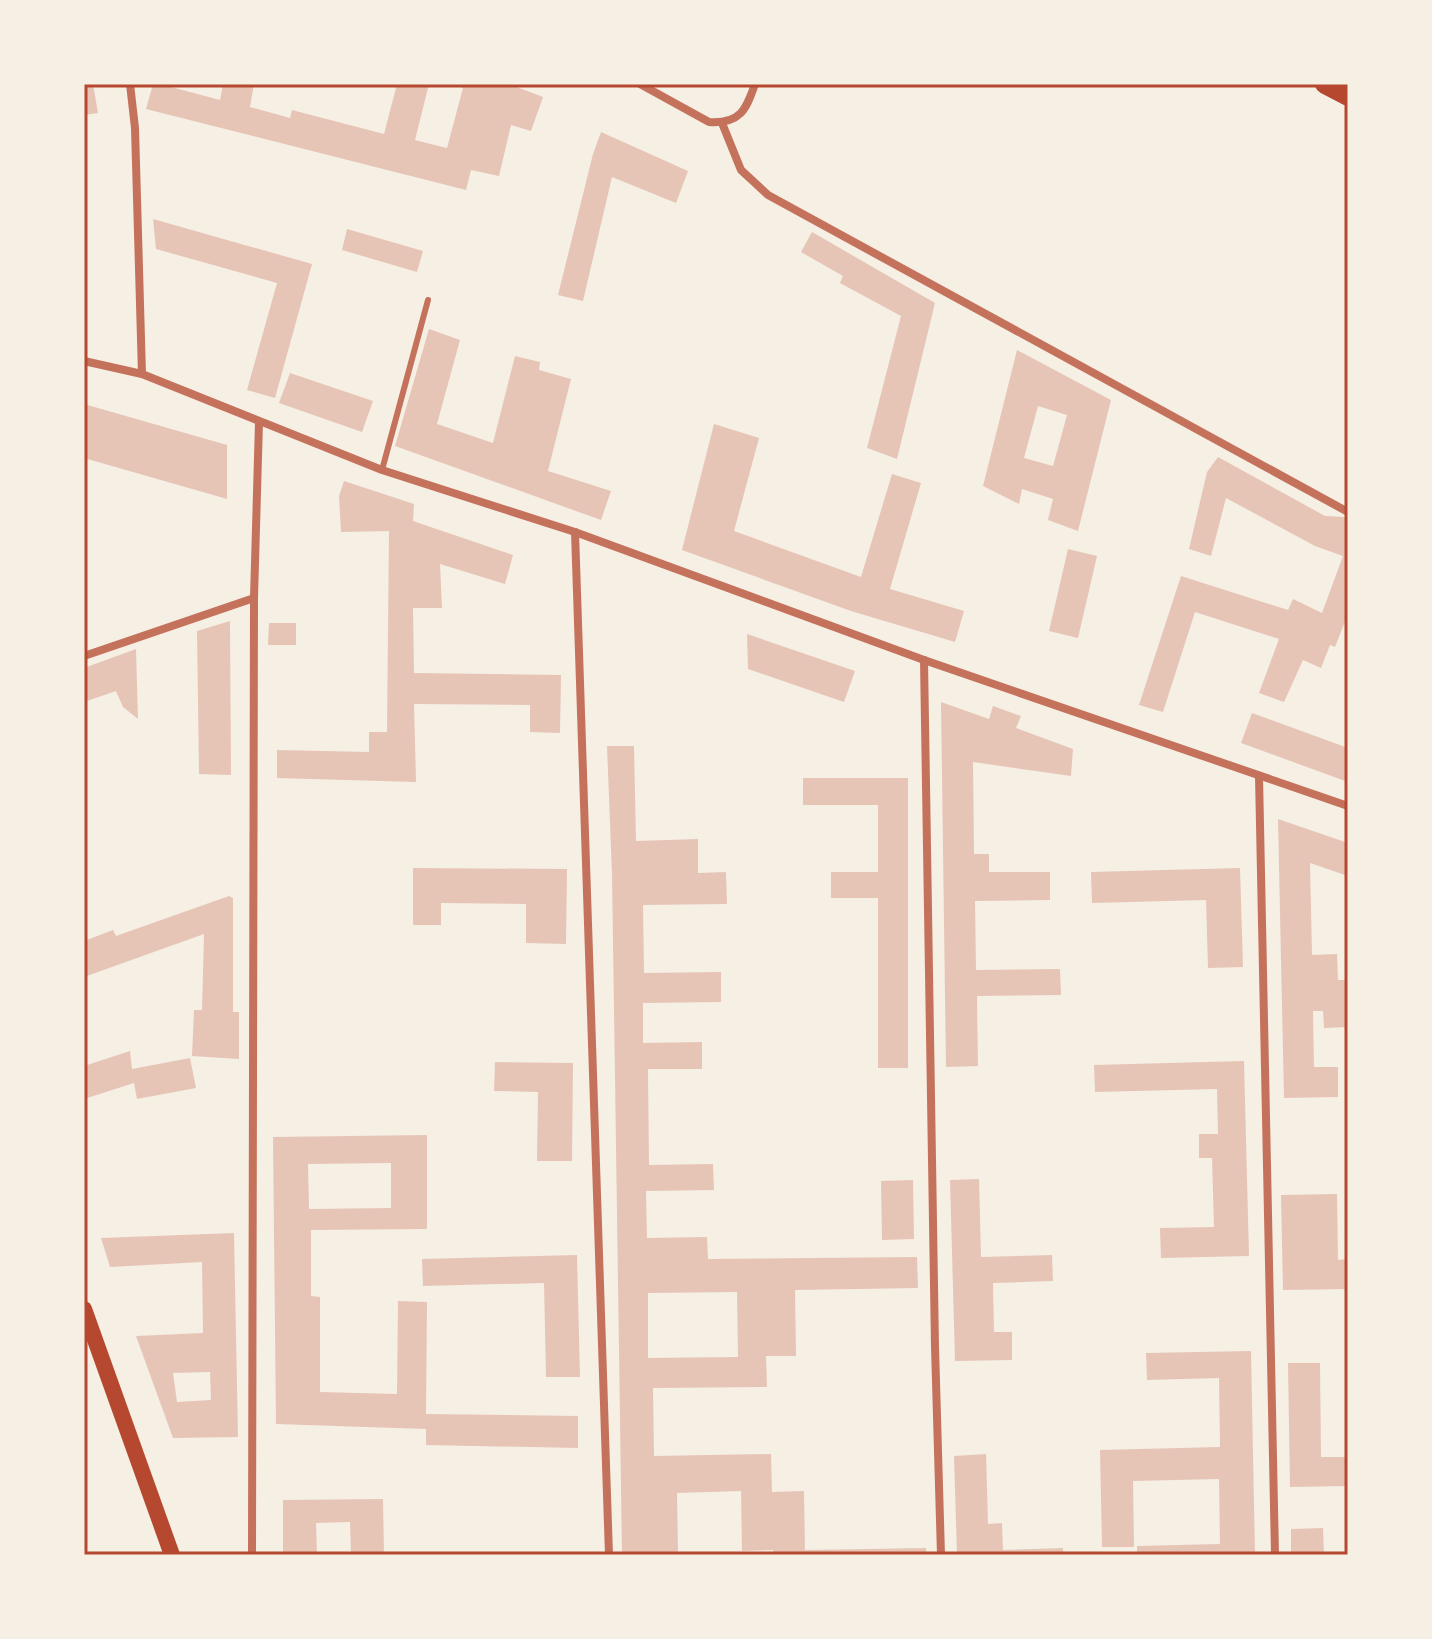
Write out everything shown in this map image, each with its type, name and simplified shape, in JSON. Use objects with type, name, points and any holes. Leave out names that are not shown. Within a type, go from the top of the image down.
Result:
[{"type":"main road","points":[[1325,84],[1348,96]]},
{"type":"main road","points":[[84,1309],[172,1555]]},
{"type":"street","points":[[130,84],[135,128],[142,374]]},
{"type":"street","points":[[640,84],[709,122],[722,123],[735,119],[747,107],[755,84]]},
{"type":"street","points":[[722,123],[741,170],[768,195],[1348,512]]},
{"type":"street","points":[[84,361],[142,374],[382,470],[575,532],[924,660],[1348,806]]},
{"type":"street","points":[[252,1555],[254,598],[259,422]]},
{"type":"street","points":[[575,532],[609,1555]]},
{"type":"street","points":[[84,656],[254,598]]},
{"type":"street","points":[[924,660],[941,1555]]},
{"type":"street","points":[[1259,776],[1275,1555]]},
{"type":"lane","points":[[382,470],[428,300]]},
{"type":"building","points":[[84,84],[93,84],[98,113],[84,115]]},
{"type":"building","points":[[153,84],[220,100],[223,84],[254,84],[250,107],[290,118],[292,110],[384,134],[397,84],[429,84],[415,140],[447,148],[463,88],[452,84],[509,84],[543,97],[531,131],[511,125],[499,176],[471,170],[466,190],[146,109]]},
{"type":"building","points":[[601,132],[688,171],[676,203],[612,177],[583,301],[558,295]]},
{"type":"building","points":[[153,219],[312,264],[275,398],[247,390],[277,283],[156,249]]},
{"type":"building","points":[[347,229],[423,251],[417,272],[342,250]]},
{"type":"building","points":[[812,232],[935,303],[897,459],[867,448],[901,316],[840,283],[843,276],[801,252]]},
{"type":"building","points":[[429,329],[460,340],[437,424],[493,443],[515,356],[540,362],[539,370],[571,379],[548,471],[611,491],[601,520],[395,446]]},
{"type":"building","points":[[1017,350],[1111,400],[1078,531],[1048,520],[1053,499],[1022,489],[1019,504],[983,486]],"holes":[[[1038,406],[1067,415],[1053,466],[1024,458]]]},
{"type":"building","points":[[290,373],[373,401],[362,432],[279,403]]},
{"type":"building","points":[[84,404],[227,445],[227,499],[84,458]]},
{"type":"building","points":[[714,424],[759,438],[734,531],[861,577],[892,474],[921,483],[890,589],[964,611],[955,642],[851,611],[682,550]]},
{"type":"building","points":[[1218,457],[1325,516],[1348,519],[1348,614],[1335,647],[1330,645],[1321,668],[1303,660],[1284,702],[1259,693],[1279,639],[1195,612],[1163,712],[1139,705],[1181,576],[1288,610],[1293,599],[1322,613],[1343,556],[1315,546],[1226,498],[1211,556],[1189,549],[1207,472]]},
{"type":"building","points":[[344,481],[414,504],[413,521],[513,555],[505,584],[440,564],[442,608],[413,608],[414,673],[561,675],[560,733],[530,732],[530,705],[414,704],[416,782],[277,778],[277,750],[369,752],[369,732],[387,732],[389,531],[341,532],[339,496]]},
{"type":"building","points":[[1068,549],[1097,556],[1078,638],[1049,631]]},
{"type":"building","points":[[230,621],[231,775],[199,774],[197,631]]},
{"type":"building","points":[[269,623],[296,623],[296,645],[268,645]]},
{"type":"building","points":[[747,634],[855,671],[844,702],[748,669]]},
{"type":"building","points":[[136,649],[138,719],[123,707],[116,691],[84,702],[84,668]]},
{"type":"building","points":[[941,702],[989,719],[993,706],[1021,716],[1016,728],[1073,749],[1071,776],[973,762],[974,854],[989,854],[989,872],[1050,872],[1050,900],[975,901],[976,970],[1060,969],[1061,995],[977,996],[978,1066],[946,1067]]},
{"type":"building","points":[[1252,713],[1348,748],[1348,782],[1241,743]]},
{"type":"building","points":[[607,746],[634,746],[636,841],[698,839],[698,873],[726,872],[727,904],[643,905],[644,973],[721,972],[721,1002],[643,1003],[643,1043],[702,1042],[702,1069],[648,1069],[649,1165],[713,1164],[714,1190],[646,1191],[647,1238],[707,1237],[708,1259],[917,1257],[918,1288],[795,1290],[796,1356],[766,1356],[767,1387],[653,1388],[654,1456],[771,1454],[772,1492],[804,1491],[805,1550],[926,1548],[926,1555],[773,1555],[773,1550],[742,1551],[741,1491],[677,1493],[678,1552],[622,1555],[612,874]],"holes":[[[737,1292],[738,1357],[648,1358],[648,1293]]]},
{"type":"building","points":[[803,778],[908,778],[908,1068],[878,1068],[878,898],[831,898],[831,872],[878,872],[878,805],[803,805]]},
{"type":"building","points":[[1278,819],[1348,843],[1348,876],[1310,863],[1312,955],[1337,954],[1338,980],[1348,980],[1348,1027],[1324,1028],[1323,1011],[1313,1011],[1314,1067],[1338,1067],[1338,1097],[1284,1098]]},
{"type":"building","points":[[413,868],[567,869],[566,944],[526,943],[526,904],[441,903],[441,925],[413,925]]},
{"type":"building","points":[[1240,868],[1243,967],[1208,968],[1206,900],[1092,903],[1091,872]]},
{"type":"building","points":[[229,896],[233,898],[233,1012],[239,1012],[239,1059],[192,1056],[194,1010],[202,1010],[204,934],[84,977],[84,941],[113,930],[116,936]]},
{"type":"building","points":[[130,1051],[132,1069],[190,1058],[196,1088],[137,1099],[134,1083],[84,1099],[84,1066]]},
{"type":"building","points":[[1244,1061],[1249,1256],[1161,1258],[1160,1228],[1214,1227],[1212,1158],[1199,1158],[1199,1134],[1218,1134],[1217,1089],[1095,1092],[1094,1065]]},
{"type":"building","points":[[495,1062],[573,1063],[572,1161],[537,1161],[538,1092],[494,1091]]},
{"type":"building","points":[[427,1135],[427,1229],[311,1230],[311,1296],[320,1297],[320,1392],[397,1394],[398,1301],[427,1302],[426,1414],[578,1416],[578,1448],[426,1445],[426,1429],[276,1424],[273,1137]],"holes":[[[391,1163],[391,1208],[309,1209],[308,1164]]]},
{"type":"building","points":[[979,1179],[981,1257],[1052,1255],[1053,1281],[993,1283],[994,1332],[1012,1332],[1012,1360],[955,1361],[950,1180]]},
{"type":"building","points":[[913,1180],[914,1239],[882,1240],[881,1181]]},
{"type":"building","points":[[1337,1194],[1338,1260],[1348,1259],[1348,1289],[1283,1290],[1281,1195]]},
{"type":"building","points":[[234,1233],[238,1437],[173,1438],[136,1336],[203,1333],[202,1262],[110,1267],[101,1238]],"holes":[[[210,1372],[211,1400],[177,1402],[173,1373]]]},
{"type":"building","points":[[577,1255],[580,1377],[546,1377],[544,1283],[423,1286],[422,1259]]},
{"type":"building","points":[[1251,1351],[1255,1555],[1137,1555],[1137,1546],[1220,1544],[1219,1479],[1133,1481],[1134,1547],[1102,1547],[1100,1450],[1220,1447],[1219,1378],[1147,1380],[1146,1353]]},
{"type":"building","points":[[1288,1363],[1320,1363],[1321,1457],[1348,1457],[1348,1486],[1290,1487]]},
{"type":"building","points":[[986,1454],[988,1524],[1002,1523],[1003,1550],[1063,1548],[1063,1555],[957,1555],[954,1456]]},
{"type":"building","points":[[383,1499],[384,1555],[351,1555],[350,1522],[316,1523],[317,1555],[283,1555],[283,1500]]},
{"type":"building","points":[[1323,1528],[1324,1555],[1291,1555],[1291,1529]]}]
